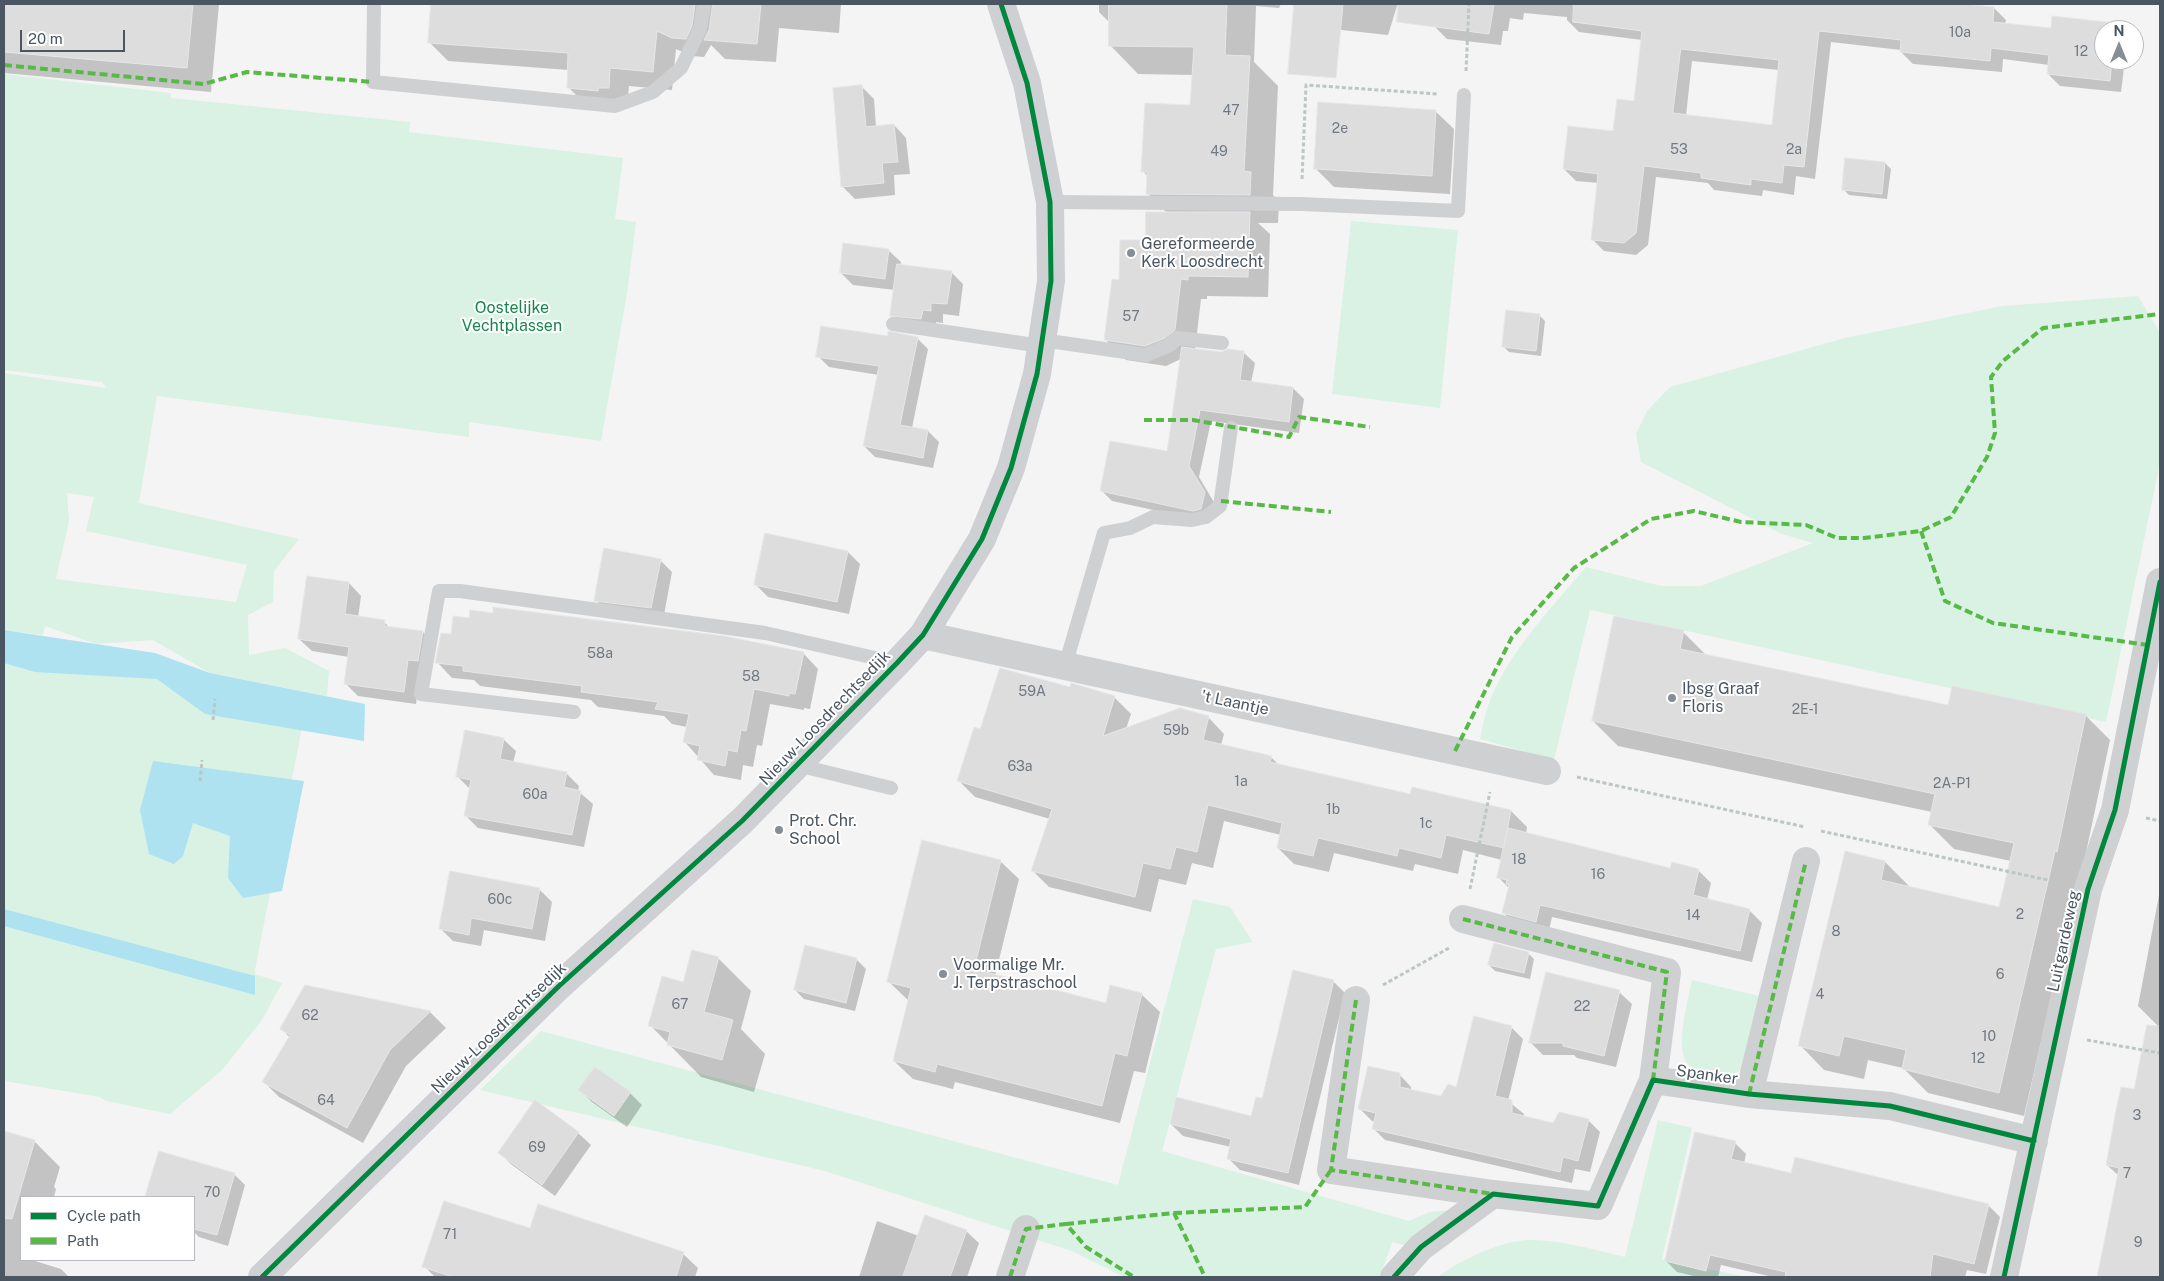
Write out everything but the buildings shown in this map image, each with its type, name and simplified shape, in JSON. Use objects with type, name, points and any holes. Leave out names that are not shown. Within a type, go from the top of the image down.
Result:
[{"type":"street","name":"Nieuw-Loosdrechtsedijk","points":[[262,1277],[560,986],[742,821],[897,663],[923,635],[982,539],[1011,468],[1037,374],[1051,281],[1050,202],[1027,83],[1001,4]]},
{"type":"street","name":"Luitgardeweg","points":[[2004,1277],[2088,889],[2114,810],[2154,646],[2160,582]]},
{"type":"street","name":"'t Laantje","points":[[923,635],[1547,771]]},
{"type":"street","name":"Spanker","points":[[1749,1094],[1806,861]]},
{"type":"street","name":"Spanker","points":[[1356,1000],[1330,1170],[1493,1194],[1598,1206],[1653,1080],[1667,972],[1463,919]]},
{"type":"street","name":"Spanker","points":[[1653,1080],[1749,1094],[1890,1106],[2034,1141]]},
{"type":"street","points":[[1394,1277],[1421,1247],[1493,1194]]},
{"type":"street","points":[[1010,1277],[1026,1229]]},
{"type":"lane","points":[[374,4],[372,82],[615,106],[653,92],[681,68],[700,29],[704,4]]},
{"type":"lane","points":[[1050,202],[1301,204],[1458,211],[1464,95]]},
{"type":"lane","points":[[893,324],[1146,356],[1170,345],[1177,338],[1222,343]]},
{"type":"lane","points":[[1065,666],[1104,533],[1130,528],[1153,517],[1192,520],[1206,517],[1220,506],[1231,428]]},
{"type":"lane","points":[[574,712],[421,694],[439,591],[460,591],[765,633],[897,663]]},
{"type":"lane","points":[[797,765],[891,788]]},
{"type":"path","points":[[1301,204],[1306,85],[1464,95],[1469,4]]},
{"type":"path","points":[[213,720],[215,699]]},
{"type":"path","points":[[200,781],[202,760]]},
{"type":"path","points":[[2057,1034],[2160,1053]]},
{"type":"green space","name":"Oostelijke Vechtplassen","points":[[4,74],[171,93],[171,98],[410,122],[409,132],[623,158],[615,219],[636,222],[627,293],[601,441],[469,422],[469,437],[157,396],[139,503],[299,539],[274,571],[273,602],[248,615],[249,655],[285,648],[329,671],[327,696],[210,673],[153,640],[96,644],[45,626],[43,635],[4,630],[4,373],[106,388],[102,382],[4,370]],"holes":[[[67,493],[94,497],[86,531],[247,565],[236,602],[56,579],[69,521]]]},
{"type":"green space","points":[[1351,221],[1458,230],[1440,408],[1332,394]]},
{"type":"green space","points":[[2138,296],[2160,333],[2160,463],[2106,722],[1590,610],[1554,760],[1480,739],[1487,709],[1505,670],[1530,634],[1586,567],[1661,586],[1701,586],[1813,543],[1782,534],[1641,462],[1636,434],[1647,411],[1670,387],[1845,338],[2002,306]]},
{"type":"green space","points":[[4,638],[308,696],[255,970],[255,974],[282,983],[262,1020],[222,1070],[170,1114],[106,1101],[100,1097],[4,1081]]},
{"type":"green space","points":[[1193,899],[1230,907],[1253,942],[1216,949],[1162,1151],[1409,1221],[1429,1212],[1454,1210],[1413,1247],[1392,1242],[1380,1277],[1124,1277],[1072,1251],[825,1171],[480,1090],[541,1031],[1118,1185]]},
{"type":"green space","points":[[1692,980],[1759,996],[1747,1066],[1738,1072],[1728,1075],[1713,1074],[1694,1069],[1687,1063],[1682,1046],[1682,1035]]},
{"type":"green space","points":[[1658,1120],[1692,1128],[1662,1259],[1746,1277],[1437,1277],[1483,1252],[1509,1243],[1522,1241],[1557,1242],[1625,1257]]},
{"type":"water","points":[[4,630],[155,653],[210,673],[365,704],[364,741],[205,714],[157,679],[35,672],[4,663]]},
{"type":"water","points":[[153,761],[304,781],[282,891],[243,898],[228,878],[230,836],[193,823],[183,856],[174,864],[149,854],[140,810]]},
{"type":"water","points":[[4,909],[255,976],[255,995],[4,926]]},
{"type":"marked path","points":[[4,65],[204,84],[247,72],[373,82]]},
{"type":"marked path","points":[[1455,751],[1512,637],[1574,568],[1651,519],[1694,511],[1741,522],[1806,525],[1837,538],[1864,538],[1921,531],[1951,517],[1987,457],[1995,433],[1991,377],[2003,361],[2043,328],[2160,314]]},
{"type":"marked path","points":[[1144,420],[1193,420],[1289,437],[1299,417],[1370,427]]},
{"type":"marked path","points":[[1221,501],[1331,512]]},
{"type":"marked path","points":[[1921,531],[1945,601],[1993,623],[2148,645]]},
{"type":"marked path","points":[[1749,1094],[1806,861]]},
{"type":"marked path","points":[[1463,919],[1667,972],[1653,1080]]},
{"type":"marked path","points":[[1356,1000],[1331,1170],[1493,1194]]},
{"type":"marked path","points":[[1174,1213],[1305,1207],[1331,1170]]},
{"type":"marked path","points":[[1066,1224],[1174,1213],[1205,1277]]},
{"type":"marked path","points":[[1010,1277],[1026,1229],[1066,1224],[1086,1247],[1134,1277]]},
{"type":"cycle path","points":[[262,1277],[559,986],[742,821],[897,663],[923,635],[982,539],[1011,468],[1037,374],[1051,281],[1050,202],[1027,83],[1001,4]]},
{"type":"cycle path","points":[[2004,1277],[2088,889],[2115,810],[2160,582]]},
{"type":"cycle path","points":[[1394,1277],[1421,1247],[1493,1194],[1598,1206],[1653,1080],[1749,1094],[1890,1106],[2034,1141]]},
{"type":"place","name":"Gereformeerde Kerk Loosdrecht","points":[[1131,253]]},
{"type":"place","name":"Ibsg Graaf Floris","points":[[1672,698]]},
{"type":"place","name":"Prot. Chr. School","points":[[779,830]]},
{"type":"place","name":"Voormalige Mr. J. Terpstraschool","points":[[943,974]]}]
